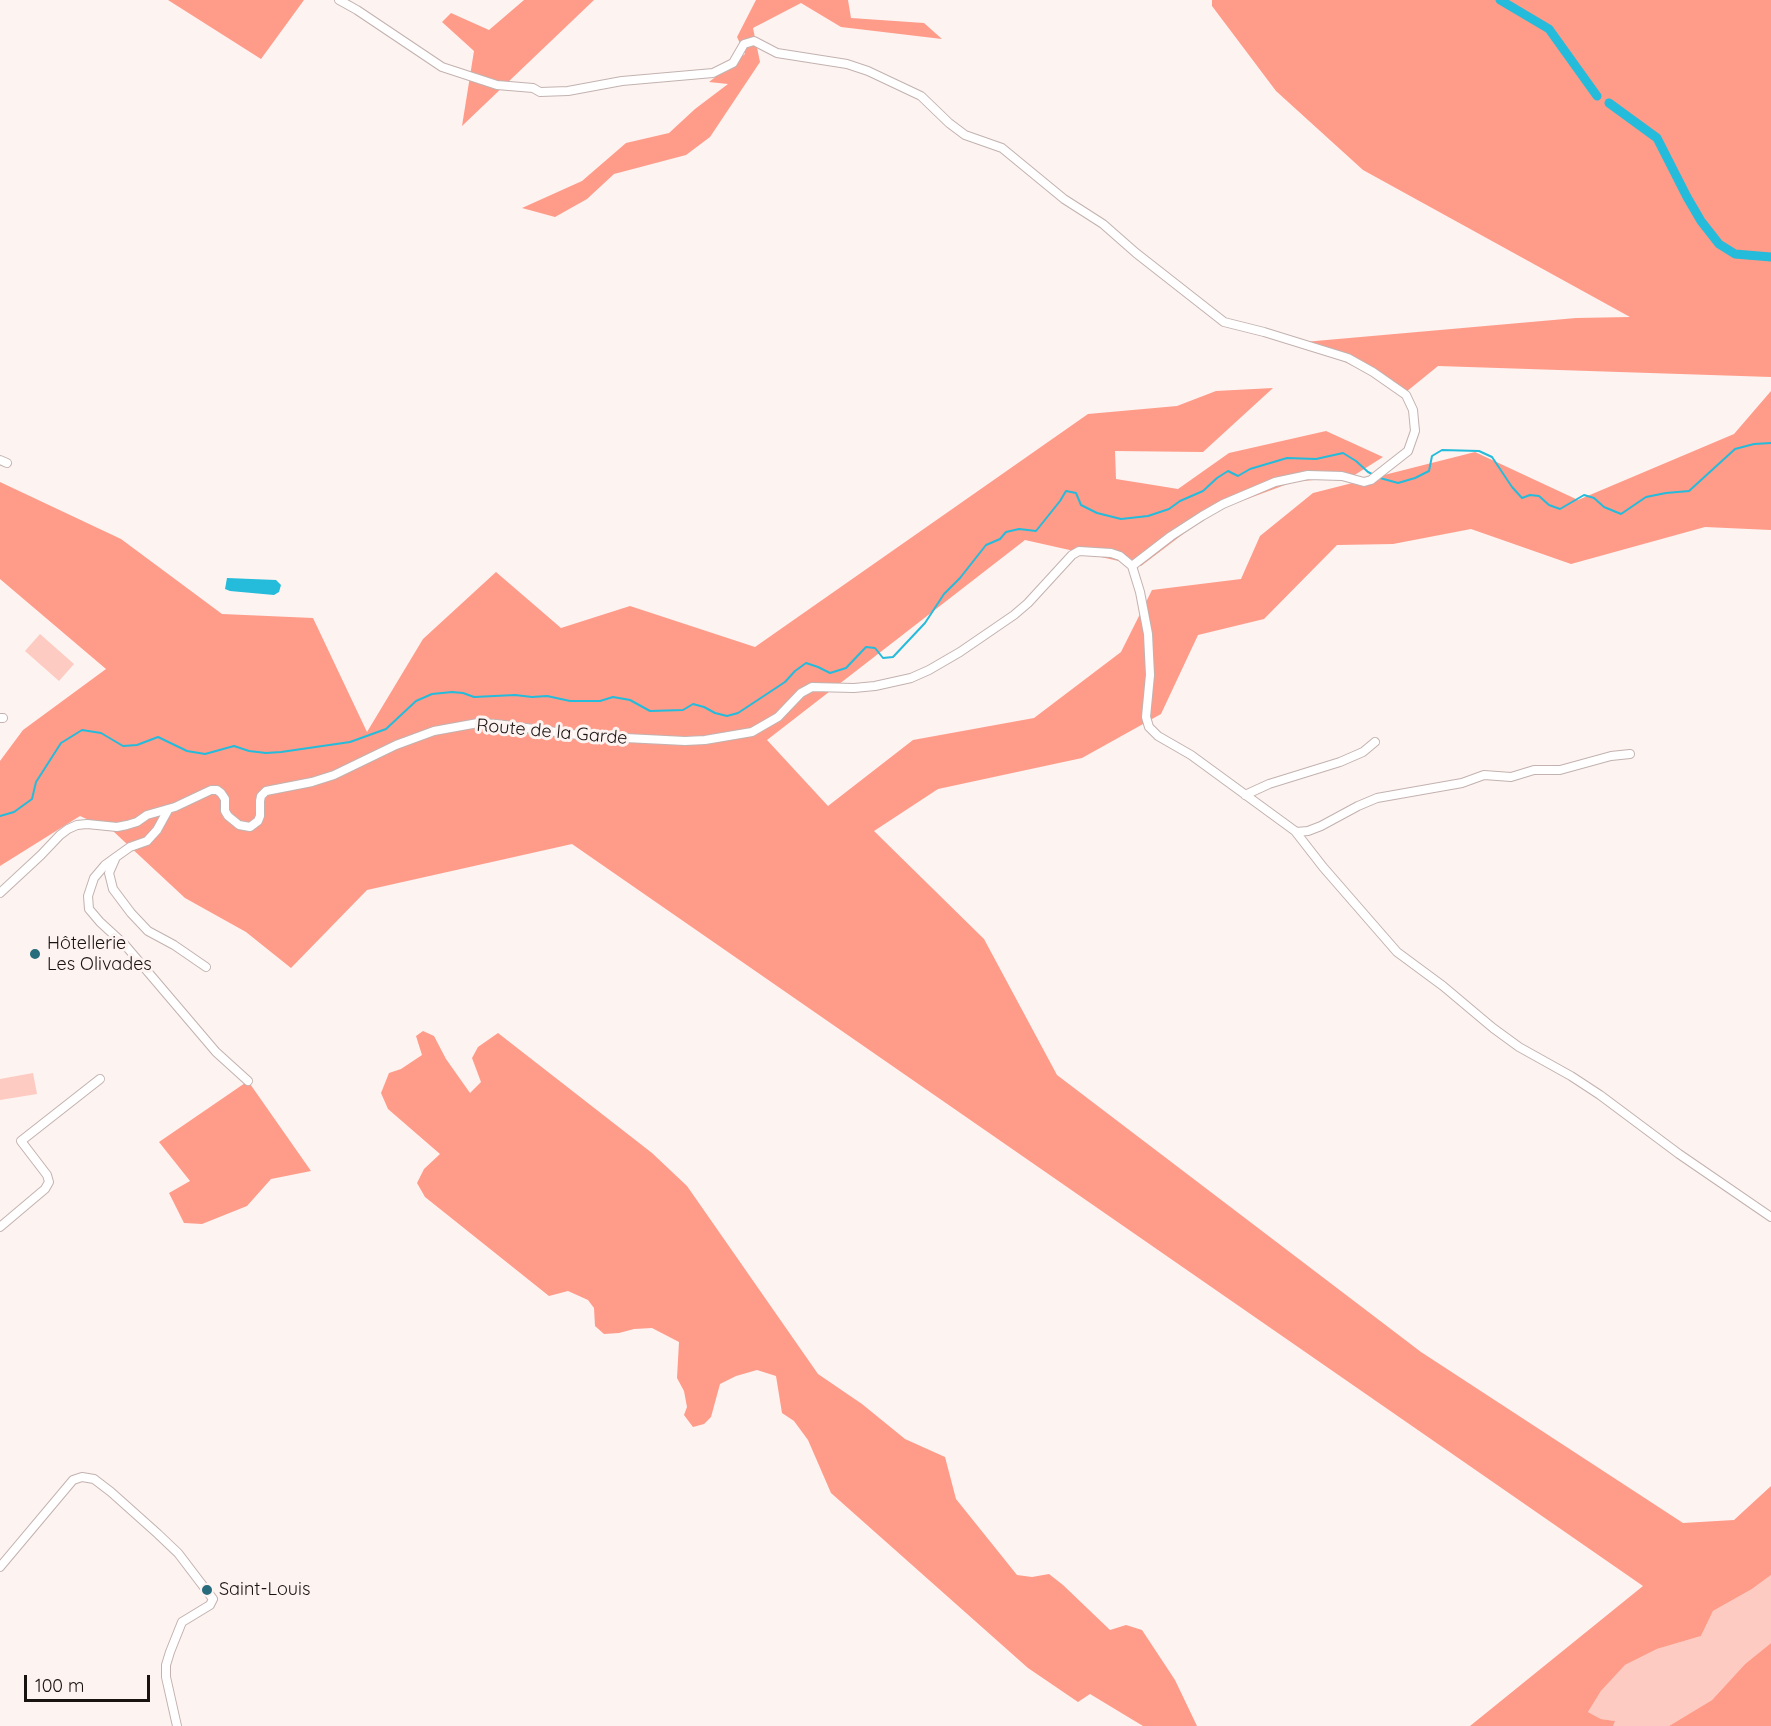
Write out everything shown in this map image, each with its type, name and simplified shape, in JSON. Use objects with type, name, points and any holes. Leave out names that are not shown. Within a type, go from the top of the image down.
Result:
[{"type":"street","points":[[339,0],[442,67],[497,85],[533,88],[540,92],[568,91],[622,81],[713,73],[733,63],[744,44],[754,41],[777,53],[847,64],[884,78],[921,96],[965,135],[1002,148],[1064,199],[1103,224],[1224,322],[1348,358],[1398,388],[1406,395],[1413,410],[1415,431],[1408,452],[1371,480],[1364,482],[1342,476],[1308,475],[1275,482],[1209,512],[1171,536],[1132,566],[1140,592],[1148,634],[1150,675],[1146,717],[1149,727],[1158,736],[1191,755],[1296,832],[1323,867],[1397,952],[1443,986],[1492,1028],[1519,1047],[1580,1082],[1771,1217]]},
{"type":"street","name":"Route de la Garde","points":[[0,893],[68,829],[87,824],[117,827],[137,822],[147,815],[168,810],[205,792],[217,790],[225,799],[225,811],[228,816],[239,825],[250,827],[258,821],[261,796],[266,791],[334,775],[396,745],[434,731],[478,723],[586,736],[685,741],[752,732],[778,717],[801,693],[812,687],[875,687],[911,678],[929,670],[1014,615],[1078,551],[1112,553],[1120,556],[1132,566]]},
{"type":"street","points":[[1245,795],[1269,784],[1356,756],[1375,742]]},
{"type":"street","points":[[1296,832],[1314,829],[1377,798],[1462,783],[1484,775],[1511,777],[1534,770],[1560,770],[1611,756],[1630,754]]},
{"type":"street","points":[[168,810],[157,830],[147,841],[129,847],[105,865],[94,878],[88,896],[89,909],[125,945],[216,1052],[248,1081]]},
{"type":"street","points":[[116,857],[109,873],[113,889],[131,913],[148,931],[174,945],[206,967]]},
{"type":"street","points":[[0,1227],[45,1189],[49,1182],[47,1175],[21,1141],[100,1079]]},
{"type":"street","points":[[0,1567],[73,1480],[82,1477],[94,1479],[158,1534],[178,1554],[213,1599],[210,1605],[182,1622],[168,1658],[166,1677],[177,1726]]},
{"type":"shaded area","points":[[168,0],[304,0],[261,59]]},
{"type":"shaded area","points":[[524,0],[594,0],[462,126],[474,51],[442,22],[451,13],[489,30]]},
{"type":"shaded area","points":[[756,0],[848,0],[851,18],[924,23],[942,39],[841,27],[801,3],[753,28],[760,62],[710,137],[686,155],[614,174],[587,199],[555,217],[522,208],[582,181],[626,143],[669,133],[695,109],[728,84],[709,82],[745,54],[737,37]]},
{"type":"shaded area","points":[[1212,0],[1771,0],[1771,377],[1438,366],[1406,392],[1304,342],[1576,318],[1630,317],[1363,170],[1276,91],[1212,6]]},
{"type":"shaded area","points":[[1273,388],[1203,452],[1115,451],[1116,479],[1178,489],[1229,453],[1326,431],[1383,457],[1353,476],[1293,482],[1212,512],[1141,566],[1025,540],[767,740],[828,806],[913,740],[1034,718],[1121,652],[1152,590],[1241,579],[1260,536],[1313,493],[1475,452],[1578,500],[1734,434],[1771,391],[1771,530],[1705,527],[1571,564],[1471,529],[1393,544],[1337,545],[1264,619],[1198,635],[1161,714],[1082,758],[938,789],[874,831],[984,939],[1057,1075],[1421,1352],[1683,1523],[1734,1520],[1771,1486],[1771,1575],[1752,1589],[1713,1611],[1701,1636],[1657,1649],[1625,1665],[1601,1691],[1588,1712],[1601,1719],[1615,1721],[1613,1726],[1470,1726],[1643,1586],[572,844],[367,890],[291,968],[246,932],[185,898],[113,831],[80,816],[0,866],[0,761],[23,730],[106,669],[0,579],[0,482],[121,539],[222,614],[313,618],[367,732],[423,639],[496,572],[561,628],[630,606],[755,647],[1088,414],[1177,406],[1216,391]]},
{"type":"shaded area","points":[[40,634],[74,664],[59,681],[25,651]]},
{"type":"shaded area","points":[[423,1031],[434,1036],[446,1059],[470,1093],[481,1082],[472,1058],[478,1047],[498,1033],[652,1153],[687,1186],[818,1374],[862,1404],[905,1439],[945,1457],[956,1499],[1017,1575],[1032,1577],[1049,1574],[1110,1630],[1126,1625],[1142,1630],[1175,1680],[1197,1726],[1143,1726],[1090,1694],[1078,1702],[1028,1668],[831,1493],[808,1440],[794,1421],[782,1413],[776,1376],[757,1370],[736,1376],[720,1384],[711,1417],[704,1424],[693,1427],[684,1415],[687,1407],[684,1391],[677,1378],[679,1342],[652,1328],[604,1334],[595,1326],[594,1308],[588,1300],[568,1291],[549,1296],[425,1197],[417,1183],[424,1169],[440,1154],[388,1109],[381,1093],[389,1073],[401,1069],[422,1055],[416,1036]]},
{"type":"shaded area","points":[[33,1073],[37,1094],[0,1100],[0,1079]]},
{"type":"shaded area","points":[[248,1081],[311,1171],[271,1179],[247,1206],[202,1224],[184,1223],[169,1193],[190,1181],[159,1142]]},
{"type":"shaded area","points":[[1771,1575],[1771,1643],[1745,1664],[1712,1700],[1669,1726],[1613,1726],[1614,1721],[1601,1719],[1588,1712],[1601,1691],[1625,1665],[1657,1649],[1701,1636],[1713,1611],[1752,1589]]},
{"type":"shaded area","points":[[1771,1643],[1771,1726],[1669,1726],[1712,1700],[1745,1664]]},
{"type":"water","points":[[227,578],[276,580],[281,585],[279,592],[274,595],[230,591],[225,589]]},
{"type":"waterway","points":[[1500,0],[1549,29],[1597,96]]},
{"type":"waterway","points":[[1609,103],[1657,138],[1701,221],[1719,244],[1735,254],[1771,257]]},
{"type":"waterway","points":[[1380,478],[1398,483],[1415,478],[1429,471],[1432,456],[1442,450],[1479,451],[1492,457],[1522,498],[1530,495],[1539,496],[1549,505],[1560,509],[1584,495],[1594,498],[1604,507],[1621,514],[1646,497],[1689,491],[1735,449],[1754,444],[1771,443]]},
{"type":"waterway","points":[[0,816],[14,812],[32,799],[36,782],[61,743],[82,730],[101,733],[123,746],[137,745],[158,737],[187,751],[205,754],[234,746],[249,751],[281,752],[350,742],[386,729],[416,701],[432,694],[452,692],[474,697],[547,696],[570,701],[600,701],[613,697],[630,700],[650,711],[683,710],[693,704],[727,716],[738,713],[785,682],[806,663],[830,673],[846,668],[866,647],[875,648],[883,658],[893,657],[925,623],[944,594],[986,545],[1000,539],[1006,532],[1019,529],[1036,531],[1066,491],[1076,493],[1081,505],[1097,513],[1121,519],[1148,516],[1169,509],[1180,501],[1203,491],[1228,471],[1238,476],[1250,469],[1287,458],[1316,459],[1343,453],[1374,475]]},
{"type":"place","name":"Hôtellerie Les Olivades","points":[[35,954]]},
{"type":"place","name":"Saint-Louis","points":[[207,1590]]}]
